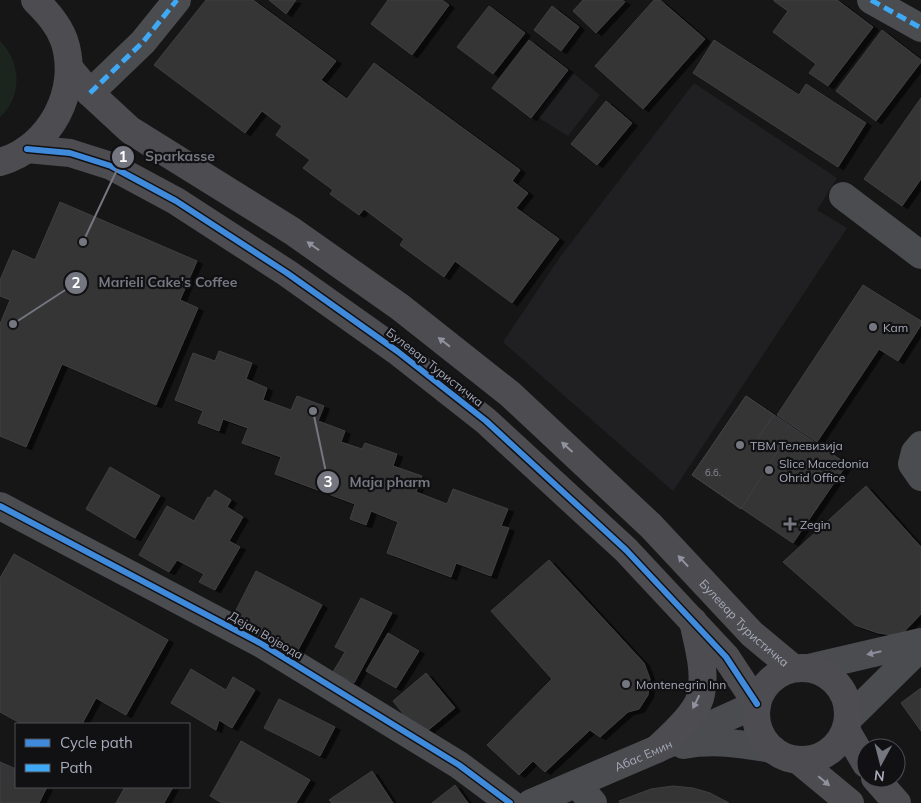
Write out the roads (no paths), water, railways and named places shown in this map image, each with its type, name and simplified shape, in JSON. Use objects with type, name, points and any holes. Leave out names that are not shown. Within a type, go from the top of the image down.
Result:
[{"type":"main road","points":[[0,162],[27,150],[50,128],[65,99],[69,68],[64,40],[45,5]]},
{"type":"main road","name":"Булевар Туристичка","points":[[69,68],[90,93],[130,130],[300,237],[400,307],[510,394],[651,526],[752,634],[801,668]]},
{"type":"main road","name":"Булевар Туристичка","points":[[27,150],[70,153],[111,166],[176,201],[287,273],[397,351],[486,421],[626,550],[726,656],[757,704]]},
{"type":"main road","points":[[657,750],[685,721],[700,699],[703,672],[693,620]]},
{"type":"main road","points":[[801,668],[824,673],[837,683],[846,696],[848,707],[847,724],[840,741],[832,750],[810,760],[798,760],[783,756],[772,749],[758,728],[757,704],[761,691],[781,672],[801,668]]},
{"type":"main road","points":[[847,724],[856,743]]},
{"type":"main road","points":[[798,760],[850,803]]},
{"type":"main road","points":[[884,788],[897,803]]},
{"type":"street","points":[[90,93],[143,42],[177,0]]},
{"type":"street","points":[[871,0],[921,28]]},
{"type":"street","points":[[842,196],[921,255]]},
{"type":"street","points":[[921,445],[915,452],[912,464],[921,477]]},
{"type":"street","name":"Дејан Војвода","points":[[0,506],[260,643],[459,765],[510,803]]},
{"type":"street","points":[[801,668],[921,642]]},
{"type":"street","points":[[847,724],[921,647]]},
{"type":"street","name":"Абас Емин","points":[[531,803],[585,793],[657,750],[757,704]]},
{"type":"street","points":[[657,750],[698,742],[731,742],[772,749]]},
{"type":"place","name":"Sparkasse","points":[[83,242]]},
{"type":"place","name":"Marieli Cake's Coffee","points":[[13,324]]},
{"type":"place","name":"Kam","points":[[873,327]]},
{"type":"place","name":"Maja pharm","points":[[313,411]]},
{"type":"place","name":"ТВМ Телевизија","points":[[740,445]]},
{"type":"place","name":"Slice Macedonia Ohrid Office","points":[[769,470]]},
{"type":"place","name":"Zegin","points":[[790,524]]},
{"type":"place","name":"Montenegrin Inn","points":[[626,684]]}]
